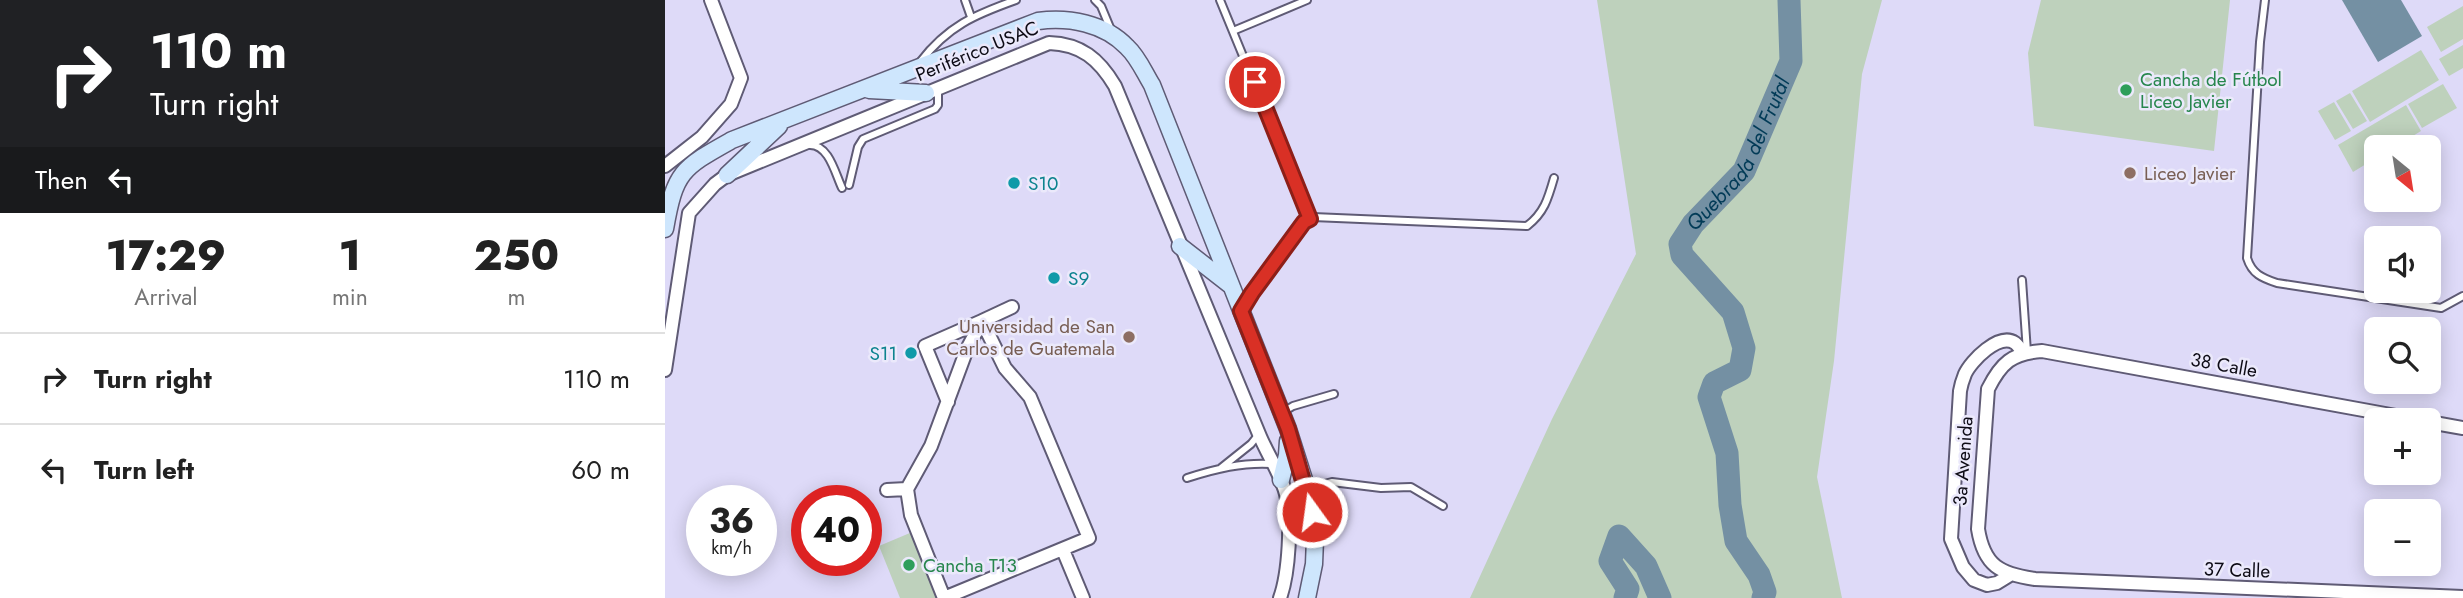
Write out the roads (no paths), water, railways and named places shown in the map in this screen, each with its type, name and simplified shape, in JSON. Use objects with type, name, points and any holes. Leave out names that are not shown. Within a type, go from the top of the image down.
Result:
[{"type":"street","points":[[665,166],[702,136],[731,104],[741,78],[711,0]]},
{"type":"street","name":"Periférico USAC","points":[[665,229],[671,194],[680,176],[695,161],[732,140],[1038,22],[1059,19],[1078,21],[1114,35],[1127,47],[1152,85],[1288,429],[1307,489],[1315,538],[1314,564],[1307,598]]},
{"type":"street","name":"Periférico USAC","points":[[665,370],[689,214],[715,184],[727,175],[1049,43],[1072,46],[1097,60],[1115,86],[1280,480],[1286,496],[1288,540],[1286,576],[1280,598]]},
{"type":"street","points":[[862,90],[932,90]]},
{"type":"street","points":[[727,175],[786,119]]},
{"type":"street","points":[[1180,246],[1232,287]]},
{"type":"street","points":[[948,402],[925,346],[1012,307]]},
{"type":"street","points":[[982,321],[1005,368],[1030,397],[1089,538],[944,597],[911,515],[907,489],[931,446],[967,349],[982,321]]},
{"type":"street","name":"38 Calle","points":[[2010,575],[1997,583],[1987,585],[1974,580],[1963,567],[1951,539],[1959,391],[1966,372],[1980,355],[1995,344],[2005,340],[2014,342],[2025,352],[2042,351],[2364,410]]},
{"type":"street","name":"3a Avenida","points":[[2010,575],[1997,569],[1988,558],[1977,529],[1988,390],[1996,372],[2005,363],[2025,352]]},
{"type":"street","points":[[2441,424],[2463,428]]},
{"type":"street","points":[[1280,480],[1287,454],[1288,429]]},
{"type":"street","points":[[887,490],[907,489]]},
{"type":"street","points":[[1063,550],[1083,598]]},
{"type":"street","name":"37 Calle","points":[[2010,575],[2035,579],[2187,587],[2463,597]]},
{"type":"lane","points":[[965,0],[971,17]]},
{"type":"lane","points":[[914,70],[933,46],[971,17],[1016,0]]},
{"type":"lane","points":[[1095,0],[1101,6],[1114,35]]},
{"type":"lane","points":[[1220,0],[1310,219]]},
{"type":"lane","points":[[1233,31],[1307,0]]},
{"type":"lane","points":[[2265,0],[2247,245],[2250,268],[2262,278],[2277,283],[2441,308],[2463,296]]},
{"type":"lane","points":[[800,145],[816,145],[824,150],[845,186],[863,139],[935,109],[938,105],[932,90]]},
{"type":"lane","points":[[1241,311],[1304,222],[1313,217],[1527,226],[1539,217],[1547,203],[1554,178]]},
{"type":"lane","points":[[2022,279],[2025,352]]},
{"type":"lane","points":[[1282,413],[1334,394]]},
{"type":"lane","points":[[1221,468],[1251,444],[1259,434]]},
{"type":"lane","points":[[1187,478],[1221,468],[1257,463],[1272,464]]},
{"type":"lane","points":[[1307,489],[1332,482],[1381,488],[1411,488],[1443,506]]},
{"type":"water","points":[[2342,0],[2401,0],[2422,36],[2378,62]]},
{"type":"waterway","name":"Quebrada del Frutal","points":[[1763,598],[1765,592],[1759,575],[1736,541],[1730,505],[1727,453],[1709,397],[1714,383],[1740,370],[1744,348],[1733,312],[1682,255],[1680,244],[1693,224],[1744,171],[1791,61],[1789,0]]},
{"type":"waterway","points":[[1625,598],[1628,589],[1610,561],[1619,536],[1646,566],[1660,598]]},
{"type":"place","name":"Cancha de Fútbol Liceo Javier","points":[[2126,90]]},
{"type":"place","name":"Liceo Javier","points":[[2130,173]]},
{"type":"place","name":"S10","points":[[1014,183]]},
{"type":"place","name":"S9","points":[[1054,278]]},
{"type":"place","name":"Universidad de San Carlos de Guatemala","points":[[1129,337]]},
{"type":"place","name":"S11","points":[[911,353]]},
{"type":"place","name":"Cancha T13","points":[[909,565]]}]
